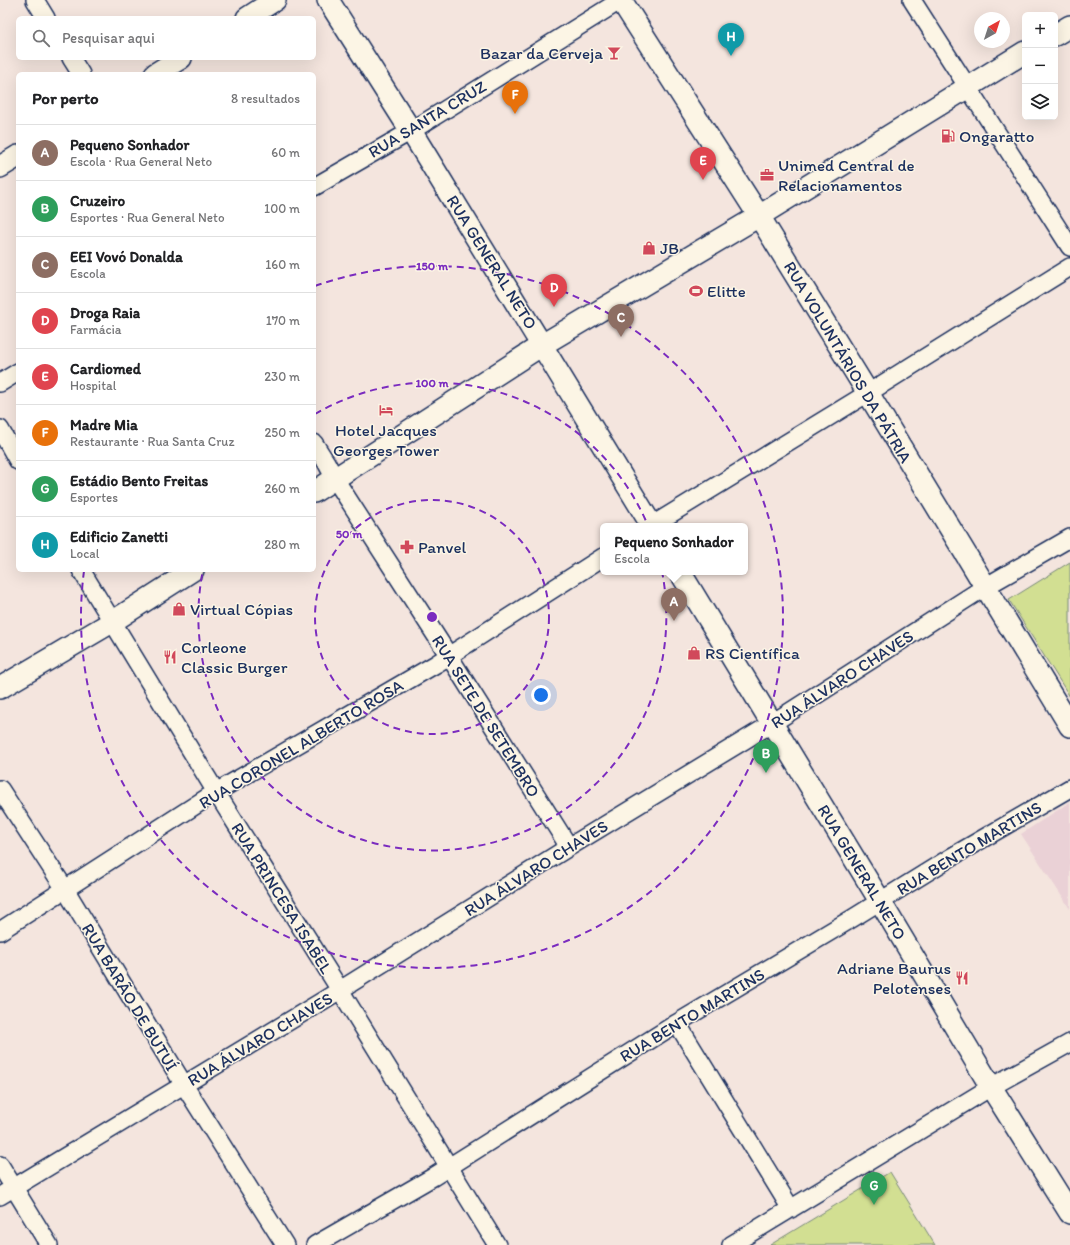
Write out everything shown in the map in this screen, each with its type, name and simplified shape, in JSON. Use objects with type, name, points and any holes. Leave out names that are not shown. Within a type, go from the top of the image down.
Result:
[{"type":"street","points":[[35,0],[45,16]]},
{"type":"street","points":[[250,16],[275,0]]},
{"type":"street","name":"RUA GENERAL NETO","points":[[328,0],[411,130],[650,523]]},
{"type":"street","name":"RUA SANTA CRUZ","points":[[316,186],[411,130],[621,0]]},
{"type":"street","name":"RUA VOLUNTÁRIOS DA PÁTRIA","points":[[621,0],[759,216],[1070,726]]},
{"type":"street","points":[[912,0],[1070,247]]},
{"type":"street","points":[[1058,32],[1070,26]]},
{"type":"street","points":[[316,491],[542,345],[759,216],[1022,54]]},
{"type":"street","points":[[72,60],[81,72]]},
{"type":"street","points":[[158,72],[178,60]]},
{"type":"street","points":[[0,167],[16,157]]},
{"type":"street","points":[[657,523],[1070,267]]},
{"type":"street","points":[[0,383],[16,373]]},
{"type":"street","points":[[0,429],[16,457]]},
{"type":"street","name":"RUA SETE DE SETEMBRO","points":[[316,446],[335,479],[449,656],[569,847]]},
{"type":"street","name":"RUA ÁLVARO CHAVES","points":[[7,1192],[340,990],[569,847],[771,724],[985,587],[1070,538]]},
{"type":"street","name":"RUA CORONEL ALBERTO ROSA","points":[[0,931],[216,792],[449,656],[600,559]]},
{"type":"street","name":"RUA PRINCESA ISABEL","points":[[82,572],[216,792],[497,1245]]},
{"type":"street","points":[[0,688],[112,622],[190,572]]},
{"type":"street","name":"RUA GENERAL NETO","points":[[682,575],[991,1087],[1070,1212]]},
{"type":"street","name":"RUA BENTO MARTINS","points":[[314,1245],[449,1167],[677,1023],[953,856],[1070,788]]},
{"type":"street","name":"RUA BARÃO DE BUTUÍ","points":[[0,789],[65,889],[184,1085],[285,1245]]},
{"type":"street","points":[[677,1023],[791,1209]]},
{"type":"street","points":[[730,1245],[991,1087],[1070,1043]]},
{"type":"street","points":[[0,1165],[7,1192],[49,1245]]},
{"type":"shaded area","points":[[1070,802],[1070,909],[1021,834]]},
{"type":"green space","points":[[1070,562],[1070,697],[1009,600]]},
{"type":"green space","points":[[890,1172],[935,1245],[770,1245]]},
{"type":"place","name":"Bazar da Cerveja","points":[[614,53]]},
{"type":"place","name":"Edificio Zanetti","points":[[731,56]]},
{"type":"place","name":"Madre Mia","points":[[515,114]]},
{"type":"place","name":"Ongaratto","points":[[948,136]]},
{"type":"place","name":"Unimed Central de Relacionamentos","points":[[767,175]]},
{"type":"place","name":"Cardiomed","points":[[703,180]]},
{"type":"place","name":"JB","points":[[649,248]]},
{"type":"place","name":"Elitte","points":[[696,291]]},
{"type":"place","name":"Droga Raia","points":[[554,307]]},
{"type":"place","name":"EEI Vovó Donalda","points":[[621,337]]},
{"type":"place","name":"Hotel Jacques Georges Tower","points":[[386,410]]},
{"type":"place","name":"Panvel","points":[[407,547]]},
{"type":"place","name":"Virtual Cópias","points":[[179,609]]},
{"type":"place","name":"Pequeno Sonhador","points":[[674,621]]},
{"type":"place","name":"RS Científica","points":[[694,653]]},
{"type":"place","name":"Corleone Classic Burger","points":[[170,657]]},
{"type":"place","name":"Cruzeiro","points":[[766,773]]},
{"type":"place","name":"Adriane Baurus Pelotenses","points":[[962,978]]},
{"type":"place","name":"Estádio Bento Freitas","points":[[874,1205]]}]
